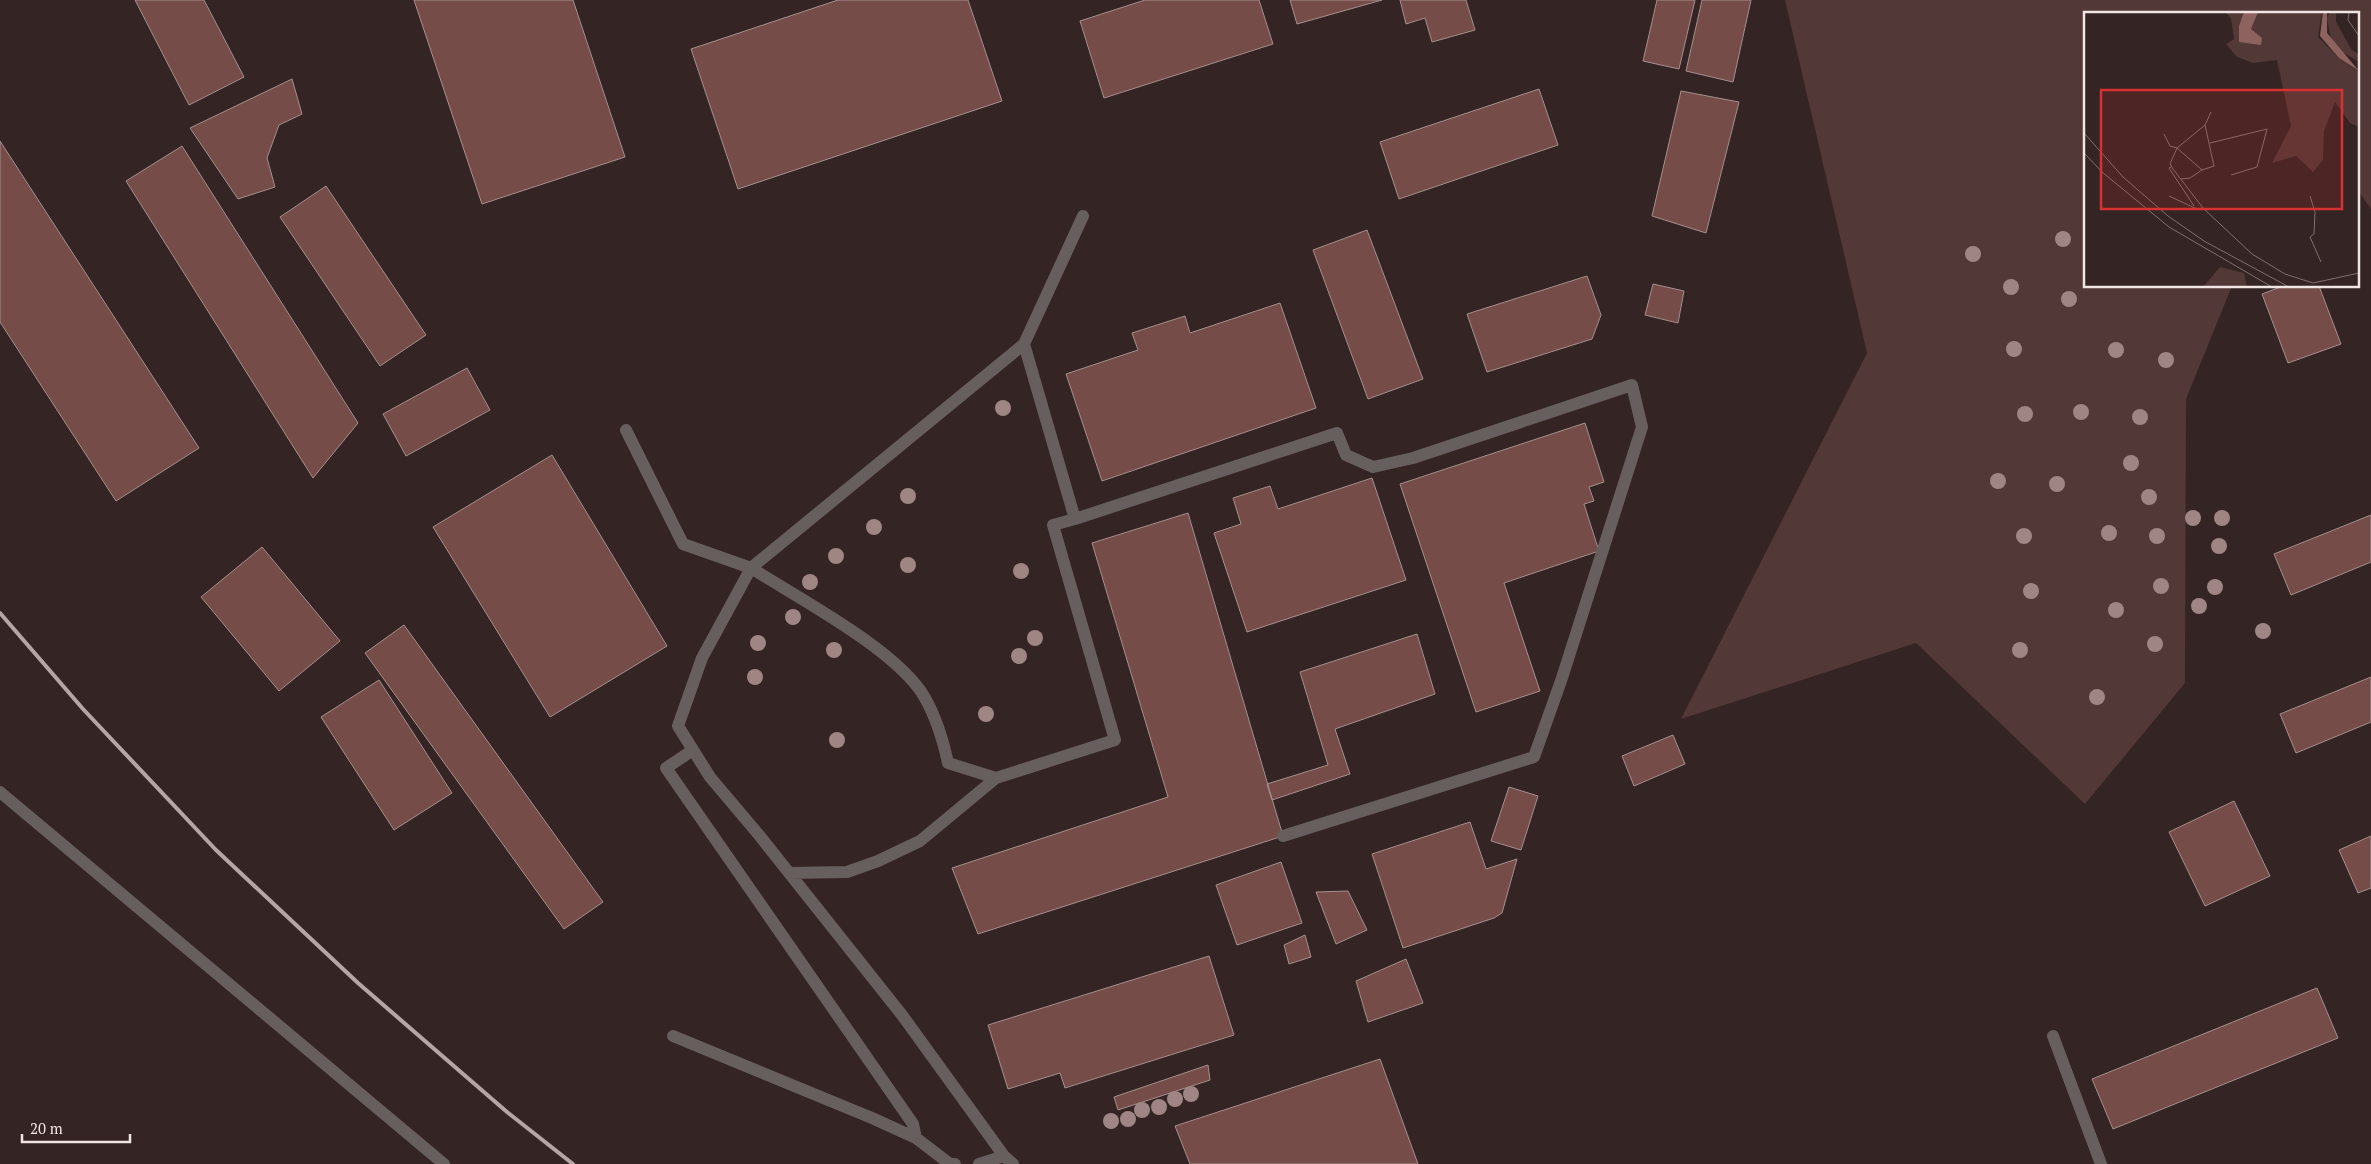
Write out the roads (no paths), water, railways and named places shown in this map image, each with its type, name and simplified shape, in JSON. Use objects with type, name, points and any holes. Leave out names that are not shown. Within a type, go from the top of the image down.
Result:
[{"type":"street","points":[[979,1164],[1008,1160],[902,1015],[710,777],[678,726],[702,658],[751,568],[1024,344],[1083,216]]},
{"type":"street","points":[[1024,344],[1075,519]]},
{"type":"street","points":[[789,874],[847,872],[878,861],[920,841],[996,778],[1114,740],[1053,525],[1337,433],[1346,455],[1373,467],[1422,455],[1632,385],[1642,427],[1562,678],[1534,757],[1283,836]]},
{"type":"street","points":[[626,430],[683,544],[751,568],[851,631],[896,664],[924,696],[942,735],[948,763],[996,778]]},
{"type":"street","points":[[693,750],[666,768],[913,1124],[916,1138]]},
{"type":"street","points":[[0,792],[444,1164]]},
{"type":"street","points":[[673,1036],[872,1118],[916,1138],[950,1164],[955,1164]]},
{"type":"street","points":[[2053,1036],[2100,1164]]},
{"type":"railway","points":[[0,613],[83,709],[216,850],[358,983],[507,1112],[573,1164]]}]
